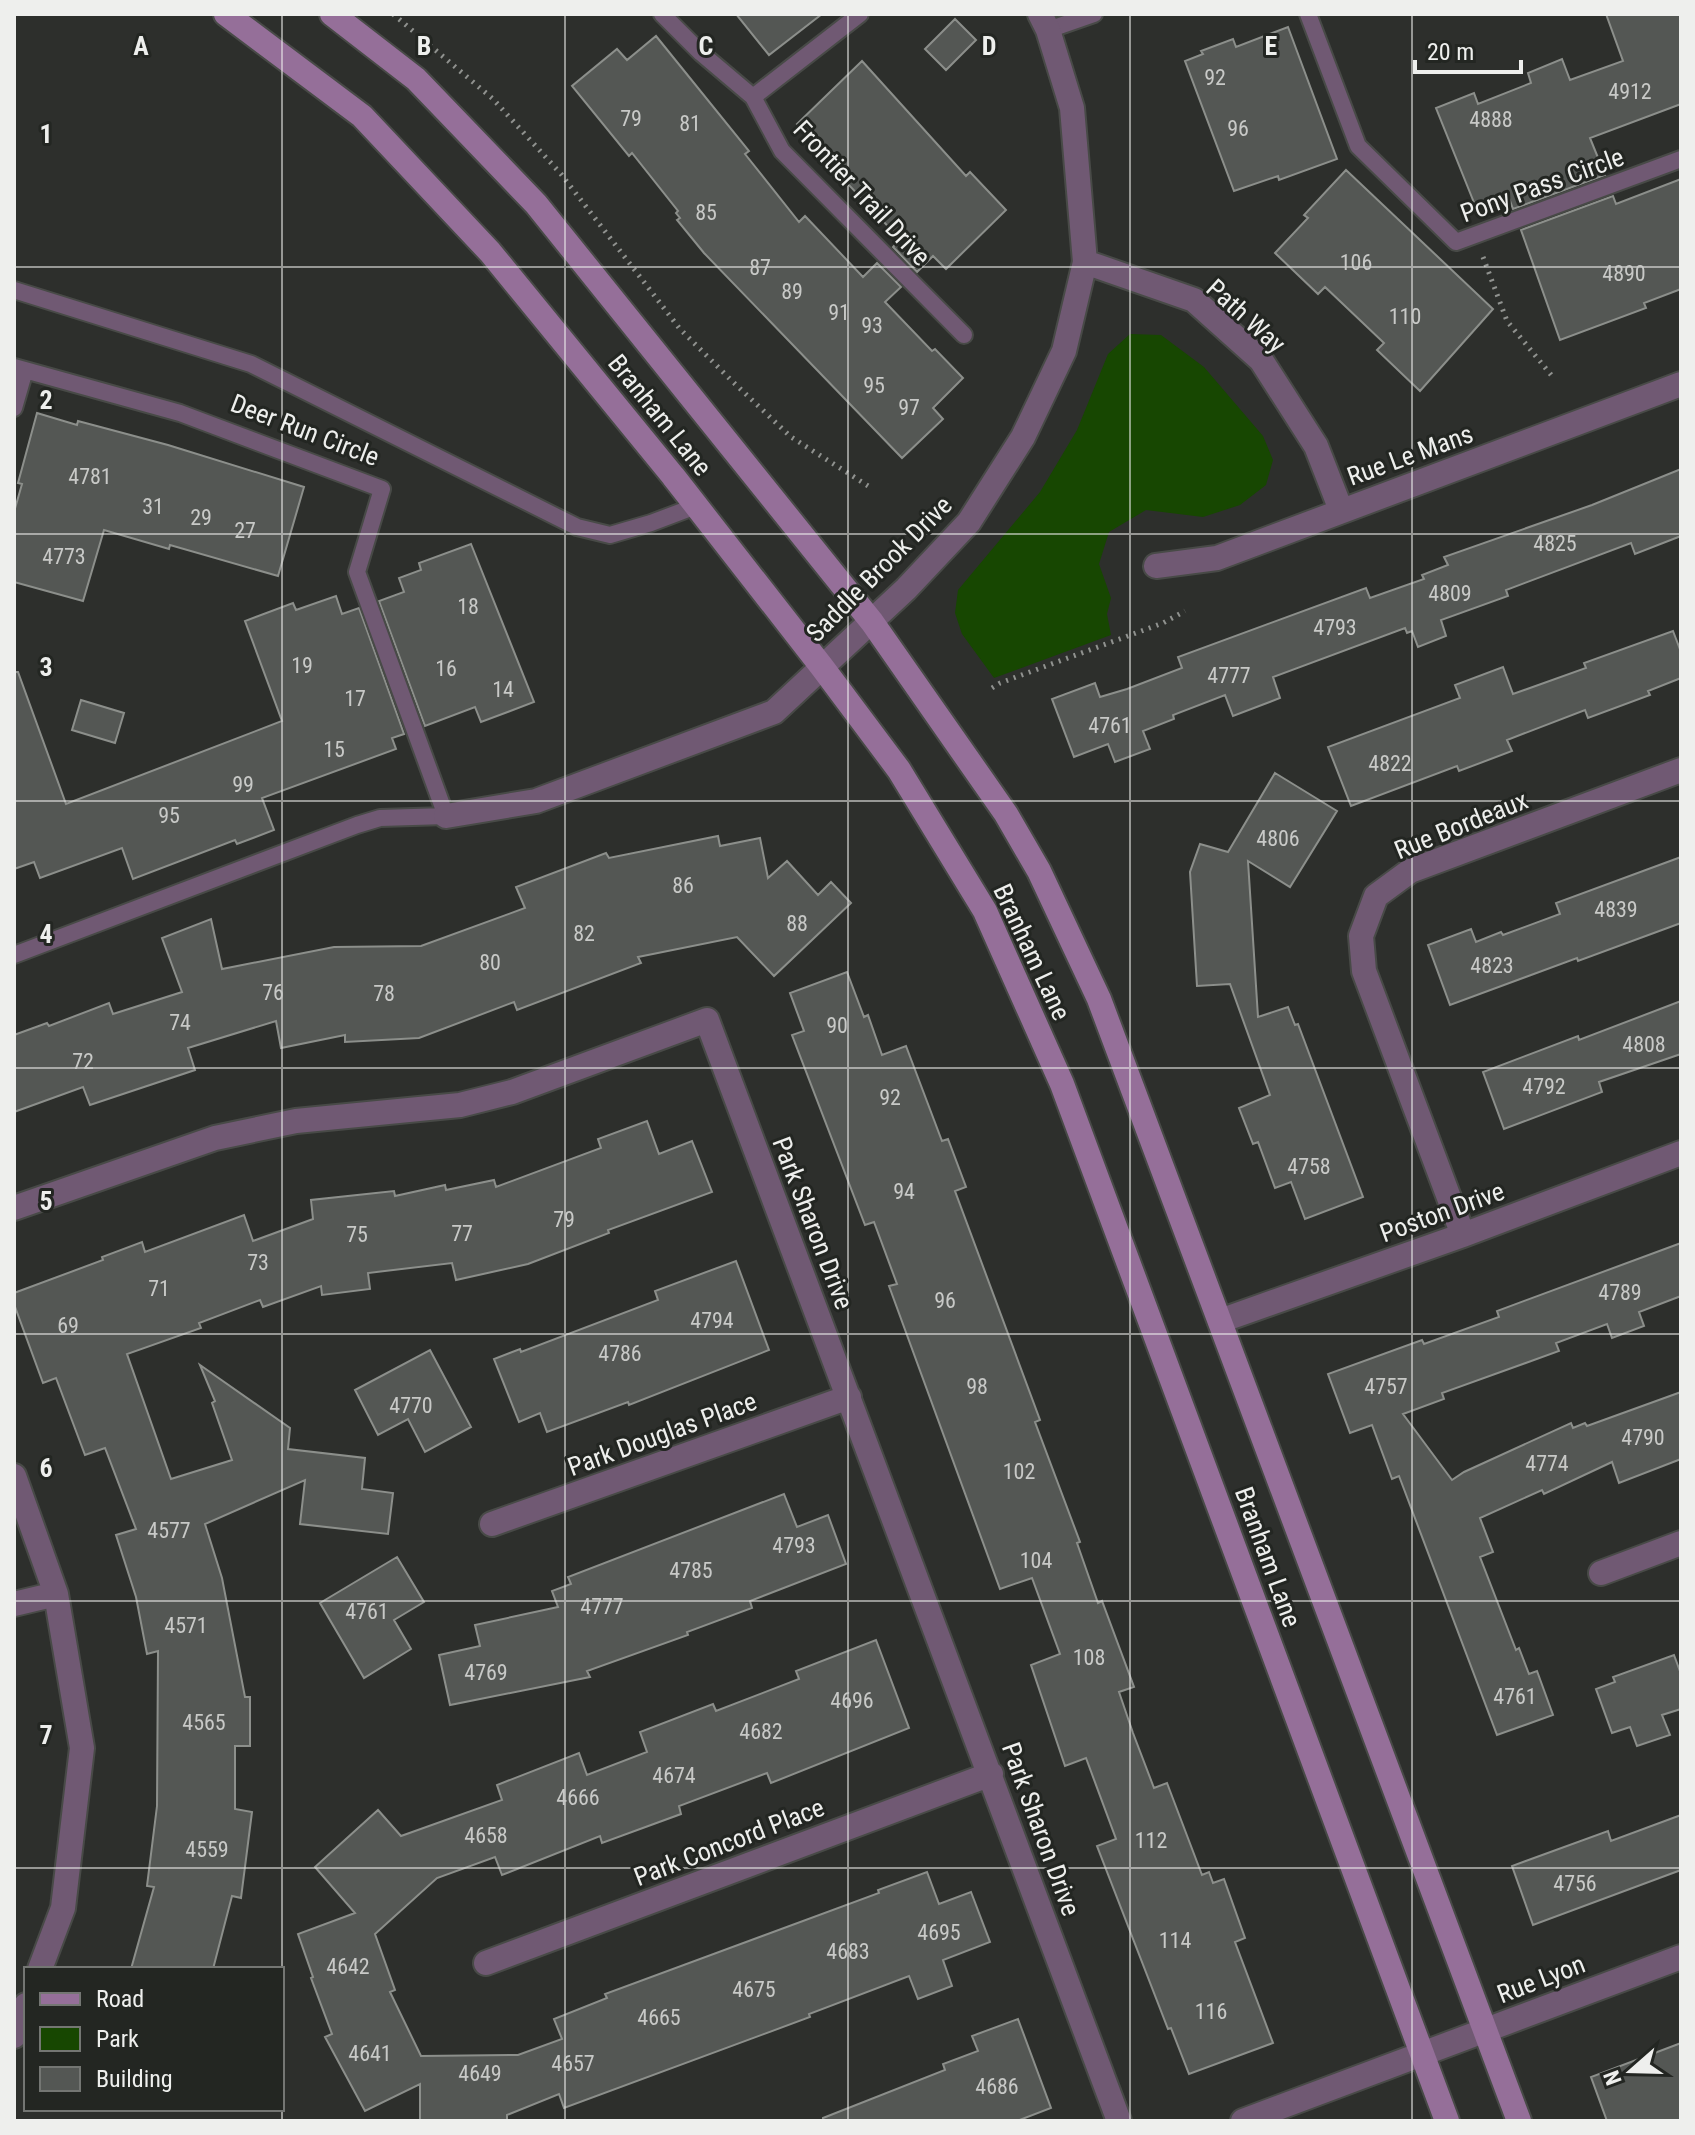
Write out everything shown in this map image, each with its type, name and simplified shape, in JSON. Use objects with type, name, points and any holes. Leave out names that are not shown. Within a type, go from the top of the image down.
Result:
[{"type":"main road","name":"Branham Lane","points":[[226,14],[362,116],[490,252],[822,667],[899,770],[985,911],[1062,1084],[1447,2121]]},
{"type":"main road","name":"Branham Lane","points":[[332,14],[416,79],[536,204],[872,622],[1006,814],[1039,871],[1099,999],[1519,2121]]},
{"type":"street","name":"Saddle Brook Drive","points":[[822,667],[872,622],[969,522],[1023,437],[1064,351],[1085,262],[1072,108],[1044,22]]},
{"type":"street","name":"Path Way","points":[[1085,262],[1194,300],[1261,360],[1316,446],[1341,510]]},
{"type":"street","name":"Rue Le Mans","points":[[1156,566],[1217,558],[1681,384]]},
{"type":"street","points":[[446,816],[536,801],[774,712],[822,667]]},
{"type":"street","name":"Rue Bordeaux","points":[[1463,1235],[1364,971],[1361,936],[1376,896],[1410,871],[1681,770]]},
{"type":"street","name":"Park Sharon Drive","points":[[14,1208],[215,1138],[296,1121],[460,1105],[512,1092],[707,1020],[1119,2121]]},
{"type":"street","name":"Poston Drive","points":[[1220,1321],[1463,1235],[1681,1153]]},
{"type":"street","name":"Park Douglas Place","points":[[492,1524],[849,1397]]},
{"type":"street","points":[[14,1476],[56,1594],[82,1748],[63,1908],[41,1967]]},
{"type":"street","points":[[1601,1573],[1681,1543]]},
{"type":"street","points":[[14,1604],[56,1594]]},
{"type":"street","name":"Park Concord Place","points":[[486,1963],[991,1774]]},
{"type":"street","name":"Rue Lyon","points":[[1243,2121],[1681,1957]]},
{"type":"street","points":[[14,2036],[24,2010]]},
{"type":"lane","name":"Frontier Trail Drive","points":[[662,14],[701,53],[753,97],[782,151],[964,335]]},
{"type":"lane","points":[[753,97],[860,14]]},
{"type":"lane","points":[[1044,22],[1094,14]]},
{"type":"lane","name":"Pony Pass Circle","points":[[1308,14],[1358,146],[1456,242],[1681,159]]},
{"type":"lane","points":[[14,290],[251,364],[577,527],[610,535],[696,506]]},
{"type":"lane","points":[[14,408],[20,369]]},
{"type":"lane","name":"Deer Run Circle","points":[[20,369],[180,413],[382,489],[357,572],[446,816]]},
{"type":"lane","points":[[14,955],[357,825],[380,818],[446,816]]},
{"type":"path","points":[[393,14],[493,99],[561,174],[680,329],[732,381],[791,437],[873,489]]},
{"type":"path","points":[[1475,235],[1507,321],[1552,376]]},
{"type":"path","points":[[992,688],[1163,623],[1185,611]]},
{"type":"green space","points":[[1130,334],[1161,335],[1204,367],[1263,436],[1273,460],[1266,485],[1240,505],[1203,517],[1146,510],[1109,532],[1099,564],[1111,598],[1107,614],[1111,635],[994,678],[962,634],[955,613],[958,590],[1040,492],[1077,430],[1108,354]]},
{"type":"building","points":[[736,14],[822,14],[769,55]]},
{"type":"building","points":[[1606,14],[1681,14],[1681,104],[1590,138],[1605,175],[1513,209],[1509,198],[1477,210],[1436,108],[1474,93],[1478,104],[1531,83],[1528,73],[1562,59],[1570,80],[1623,61]]},
{"type":"building","points":[[955,19],[976,40],[946,70],[925,49]]},
{"type":"building","points":[[1288,27],[1337,159],[1279,180],[1278,176],[1234,191],[1185,61],[1203,54],[1201,51],[1233,39],[1236,47]]},
{"type":"building","points":[[656,36],[749,151],[745,154],[799,222],[805,216],[863,277],[877,263],[901,287],[885,302],[963,378],[933,408],[943,419],[902,458],[704,253],[677,220],[680,218],[676,213],[678,211],[632,153],[629,156],[572,86],[617,49],[627,60]]},
{"type":"building","points":[[862,61],[966,176],[970,172],[1006,210],[946,269],[933,256],[917,272],[893,247],[900,239],[846,182],[850,179],[797,124]]},
{"type":"building","points":[[1346,170],[1493,309],[1420,391],[1377,350],[1384,343],[1325,287],[1318,294],[1275,253],[1308,218],[1304,215]]},
{"type":"building","points":[[1681,179],[1681,289],[1644,303],[1646,308],[1560,340],[1521,230],[1613,196],[1616,204]]},
{"type":"building","points":[[37,413],[168,445],[304,487],[278,576],[104,530],[83,601],[14,582],[14,512],[22,484],[18,483]]},
{"type":"building","points":[[1681,469],[1681,536],[1635,554],[1631,543],[1506,590],[1508,596],[1441,620],[1446,636],[1418,647],[1412,631],[1407,633],[1405,628],[1273,677],[1280,698],[1233,716],[1225,695],[1173,715],[1174,719],[1143,731],[1150,749],[1115,762],[1108,744],[1074,757],[1052,699],[1095,683],[1100,697],[1127,689],[1182,668],[1178,657],[1366,588],[1370,598],[1424,579],[1422,575],[1448,565],[1444,557],[1592,505]]},
{"type":"building","points":[[471,544],[534,702],[481,722],[475,707],[425,726],[379,601],[404,592],[399,578],[421,570],[419,563]]},
{"type":"building","points":[[336,596],[342,614],[359,608],[404,734],[392,738],[396,749],[262,798],[274,830],[237,844],[235,840],[133,879],[122,848],[40,878],[34,862],[14,869],[14,672],[18,672],[66,804],[282,721],[245,621],[293,603],[296,610]]},
{"type":"building","points":[[1673,631],[1681,652],[1681,678],[1648,691],[1650,695],[1588,718],[1585,710],[1507,740],[1512,751],[1459,771],[1457,766],[1351,806],[1328,747],[1460,698],[1455,685],[1503,667],[1513,694],[1586,668],[1584,663]]},
{"type":"building","points":[[81,700],[124,713],[115,743],[72,730]]},
{"type":"building","points":[[1275,773],[1337,811],[1290,887],[1248,861],[1258,1017],[1288,1007],[1295,1025],[1298,1024],[1363,1197],[1305,1219],[1291,1182],[1275,1188],[1258,1142],[1253,1144],[1239,1108],[1270,1095],[1230,984],[1197,986],[1190,872],[1200,844],[1228,852]]},
{"type":"building","points":[[718,836],[720,846],[760,838],[768,878],[787,861],[818,895],[831,882],[851,903],[774,976],[737,937],[638,957],[641,963],[517,1010],[514,1002],[419,1038],[345,1042],[345,1035],[281,1048],[276,1021],[188,1048],[195,1070],[90,1105],[83,1087],[14,1112],[14,1035],[47,1023],[49,1026],[109,1003],[113,1014],[182,992],[162,938],[211,919],[222,969],[334,947],[421,946],[525,908],[516,887],[606,853],[609,858]]},
{"type":"building","points":[[1681,857],[1681,923],[1450,1005],[1428,945],[1471,929],[1476,942],[1501,932],[1503,935],[1560,914],[1556,903]]},
{"type":"building","points":[[847,972],[864,1017],[868,1015],[882,1055],[906,1046],[942,1141],[948,1139],[966,1187],[955,1191],[1040,1420],[1035,1422],[1080,1542],[1077,1543],[1098,1603],[1102,1601],[1134,1687],[1119,1692],[1133,1733],[1154,1788],[1167,1783],[1202,1875],[1209,1872],[1213,1883],[1224,1879],[1245,1938],[1235,1942],[1273,2043],[1189,2074],[1171,2028],[1168,2029],[1097,1846],[1116,1839],[1086,1758],[1065,1766],[1031,1665],[1060,1654],[1032,1578],[1000,1589],[889,1286],[897,1284],[874,1222],[865,1225],[792,1035],[804,1031],[790,993]]},
{"type":"building","points":[[1681,1001],[1681,1054],[1599,1082],[1602,1092],[1504,1129],[1483,1072]]},
{"type":"building","points":[[647,1121],[659,1154],[692,1141],[712,1192],[608,1230],[609,1233],[528,1264],[456,1280],[452,1263],[368,1273],[370,1289],[322,1295],[321,1286],[263,1307],[260,1300],[199,1323],[201,1328],[127,1354],[171,1479],[232,1460],[212,1403],[215,1401],[200,1365],[290,1428],[288,1449],[365,1458],[362,1489],[393,1493],[388,1534],[300,1524],[305,1480],[205,1524],[222,1578],[245,1697],[250,1697],[250,1746],[235,1746],[235,1809],[252,1812],[241,1898],[232,1896],[214,1967],[132,1967],[154,1887],[147,1886],[157,1806],[158,1651],[147,1654],[136,1597],[116,1535],[136,1529],[105,1448],[85,1455],[56,1378],[43,1383],[14,1304],[14,1293],[142,1242],[145,1252],[244,1215],[253,1241],[313,1219],[311,1200],[394,1191],[395,1196],[445,1185],[446,1190],[494,1180],[496,1187],[601,1148],[598,1139]]},
{"type":"building","points":[[1681,1243],[1681,1296],[1639,1312],[1644,1326],[1612,1338],[1607,1324],[1556,1343],[1559,1351],[1442,1393],[1444,1399],[1403,1414],[1452,1480],[1571,1423],[1573,1428],[1585,1423],[1587,1426],[1681,1392],[1681,1459],[1619,1483],[1612,1462],[1544,1494],[1542,1490],[1480,1518],[1493,1552],[1480,1557],[1516,1650],[1519,1648],[1529,1674],[1537,1671],[1553,1715],[1497,1735],[1399,1476],[1392,1479],[1372,1425],[1350,1433],[1328,1374],[1422,1340],[1424,1344],[1499,1317],[1497,1311]]},
{"type":"building","points":[[736,1261],[769,1350],[629,1405],[628,1402],[547,1432],[540,1413],[519,1422],[494,1359],[520,1349],[521,1352],[658,1300],[655,1291]]},
{"type":"building","points":[[430,1350],[471,1427],[425,1452],[408,1419],[378,1435],[355,1390]]},
{"type":"building","points":[[784,1494],[797,1527],[828,1515],[846,1564],[750,1601],[752,1608],[687,1632],[688,1635],[587,1671],[590,1677],[450,1705],[439,1655],[480,1646],[475,1625],[558,1607],[552,1591],[571,1584],[568,1577]]},
{"type":"building","points":[[397,1557],[424,1602],[394,1620],[411,1649],[364,1678],[320,1603]]},
{"type":"building","points":[[876,1640],[909,1728],[771,1783],[767,1773],[679,1806],[681,1814],[602,1843],[600,1836],[502,1875],[495,1857],[437,1878],[375,1934],[395,1990],[390,1992],[421,2056],[518,2055],[562,2039],[554,2019],[607,1998],[605,1994],[879,1893],[878,1890],[927,1872],[939,1904],[971,1892],[990,1942],[943,1960],[952,1986],[918,1999],[909,1976],[809,2014],[810,2017],[564,2108],[559,2094],[507,2115],[507,2121],[420,2121],[420,2084],[365,2111],[325,2037],[332,2034],[298,1934],[355,1913],[315,1867],[378,1810],[401,1836],[502,1800],[497,1785],[579,1753],[587,1775],[647,1752],[640,1732],[713,1704],[716,1711],[799,1679],[796,1671]]},
{"type":"building","points":[[1674,1655],[1681,1674],[1681,1709],[1662,1715],[1670,1735],[1637,1746],[1630,1727],[1612,1733],[1596,1689],[1615,1682],[1613,1677]]},
{"type":"building","points":[[1681,1815],[1681,1870],[1533,1925],[1512,1866],[1608,1831],[1611,1841]]},
{"type":"building","points":[[1018,2019],[1051,2108],[1017,2121],[823,2121],[823,2118],[945,2070],[943,2064],[978,2051],[972,2036]]},
{"type":"building","points":[[1681,2043],[1681,2121],[1607,2121],[1591,2077]]}]
